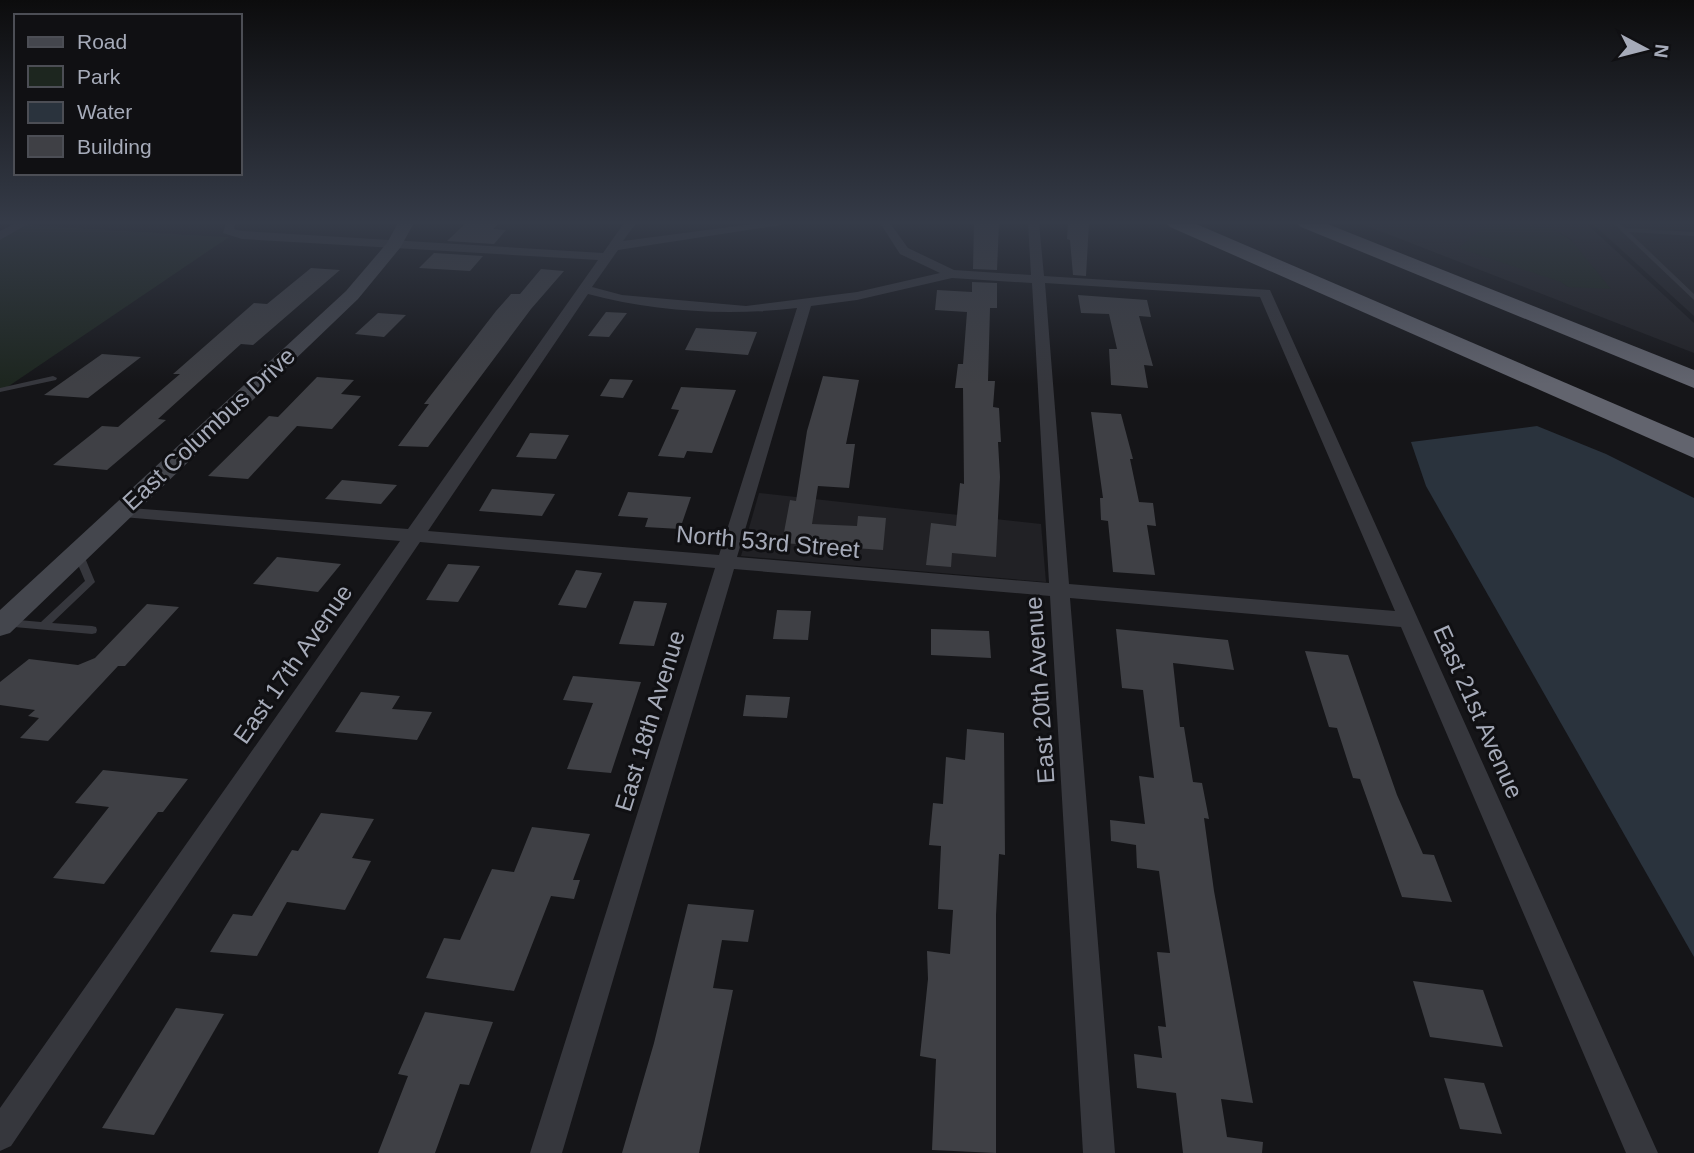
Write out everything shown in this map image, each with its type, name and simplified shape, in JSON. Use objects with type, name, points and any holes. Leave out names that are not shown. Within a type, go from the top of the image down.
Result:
[{"type":"highway","points":[[1300,277],[1694,449]]},
{"type":"highway","points":[[1335,277],[1694,431]]},
{"type":"highway","points":[[1440,277],[1694,380]]},
{"type":"highway","points":[[1473,277],[1694,373]]},
{"type":"main road","name":"East Columbus Drive","points":[[1,624],[352,295],[367,277]]},
{"type":"street","name":"East 17th Avenue","points":[[0,1135],[593,277]]},
{"type":"street","points":[[584,289],[621,299],[746,310],[857,296],[940,277]]},
{"type":"street","points":[[1000,277],[1038,279]]},
{"type":"street","name":"East 21st Avenue","points":[[1038,279],[1265,293],[1642,1153]]},
{"type":"street","name":"East 20th Avenue","points":[[1038,279],[1099,1153]]},
{"type":"street","name":"East 18th Avenue","points":[[546,1153],[806,304]]},
{"type":"street","name":"North 53rd Street","points":[[123,511],[1409,620]]},
{"type":"lane","points":[[1672,277],[1694,298]]},
{"type":"lane","points":[[0,390],[53,377]]},
{"type":"lane","points":[[44,625],[90,582],[78,553]]},
{"type":"lane","points":[[1,624],[92,630]]},
{"type":"shaded area","points":[[1498,277],[1555,277],[1568,287],[1569,277],[1644,277],[1694,323],[1694,353]]},
{"type":"shaded area","points":[[1651,277],[1694,277],[1694,316]]},
{"type":"shaded area","points":[[759,493],[1041,524],[1046,582],[741,556]]},
{"type":"green space","points":[[0,277],[170,277],[0,392]]},
{"type":"green space","points":[[1545,277],[1601,277],[1611,289],[1568,287]]},
{"type":"water","points":[[1537,426],[1606,454],[1694,498],[1694,957],[1426,486],[1411,442]]},
{"type":"building","points":[[300,277],[332,277],[253,345],[241,344],[158,419],[166,420],[107,470],[53,465],[102,426],[118,427],[180,374],[173,374],[254,303],[267,304]]},
{"type":"building","points":[[534,277],[559,277],[531,309],[428,447],[398,446],[429,404],[424,404],[496,311],[511,294],[520,294]]},
{"type":"building","points":[[972,282],[997,283],[997,308],[990,308],[988,381],[995,381],[993,407],[999,408],[1001,442],[998,442],[1000,477],[996,557],[952,553],[951,567],[926,565],[931,523],[956,526],[960,483],[964,484],[963,388],[955,388],[958,364],[963,364],[967,312],[935,310],[937,290],[972,292]]},
{"type":"building","points":[[1078,295],[1147,300],[1151,317],[1139,316],[1153,366],[1144,365],[1148,388],[1111,385],[1109,349],[1117,349],[1109,314],[1081,313]]},
{"type":"building","points":[[606,312],[627,313],[609,337],[588,336]]},
{"type":"building","points":[[378,313],[406,315],[384,337],[355,334]]},
{"type":"building","points":[[696,328],[757,332],[748,355],[685,350]]},
{"type":"building","points":[[102,354],[141,357],[88,398],[44,395]]},
{"type":"building","points":[[823,376],[859,380],[846,444],[855,444],[849,488],[818,486],[812,524],[857,526],[858,516],[886,518],[883,550],[782,543],[790,500],[796,501],[807,431]]},
{"type":"building","points":[[317,377],[354,380],[341,394],[361,396],[332,429],[297,426],[248,479],[208,476],[269,416],[278,417]]},
{"type":"building","points":[[610,379],[633,380],[623,398],[600,396]]},
{"type":"building","points":[[681,387],[736,390],[712,453],[687,451],[684,458],[658,456],[679,410],[671,409]]},
{"type":"building","points":[[1091,412],[1121,414],[1133,459],[1130,459],[1139,502],[1153,503],[1156,526],[1147,525],[1155,575],[1113,572],[1108,521],[1101,520],[1100,498],[1103,498]]},
{"type":"building","points":[[530,433],[569,435],[556,459],[516,457]]},
{"type":"building","points":[[342,480],[397,485],[381,504],[325,499]]},
{"type":"building","points":[[492,489],[555,494],[542,516],[479,511]]},
{"type":"building","points":[[628,492],[691,497],[680,529],[645,527],[648,518],[618,516]]},
{"type":"building","points":[[277,557],[341,564],[318,592],[253,584]]},
{"type":"building","points":[[448,564],[480,566],[458,602],[426,600]]},
{"type":"building","points":[[576,570],[602,573],[586,608],[558,605]]},
{"type":"building","points":[[634,601],[667,603],[654,646],[619,644]]},
{"type":"building","points":[[147,604],[179,607],[125,666],[118,666],[48,741],[20,738],[39,718],[28,716],[35,710],[0,705],[0,682],[29,659],[78,665],[95,658]]},
{"type":"building","points":[[777,610],[811,611],[808,640],[773,639]]},
{"type":"building","points":[[931,629],[989,631],[991,658],[931,655]]},
{"type":"building","points":[[1116,629],[1228,640],[1234,670],[1173,663],[1180,727],[1184,727],[1193,782],[1202,783],[1209,819],[1204,818],[1214,891],[1253,1103],[1221,1099],[1227,1137],[1263,1142],[1262,1153],[1183,1153],[1176,1093],[1137,1088],[1134,1054],[1162,1058],[1158,1026],[1166,1027],[1157,952],[1170,953],[1159,871],[1137,868],[1136,845],[1111,841],[1110,820],[1145,824],[1139,776],[1154,778],[1143,690],[1122,688]]},
{"type":"building","points":[[1305,651],[1348,655],[1397,795],[1423,854],[1434,855],[1452,902],[1402,897],[1360,779],[1353,778],[1337,728],[1329,727]]},
{"type":"building","points":[[573,676],[641,682],[611,773],[567,769],[593,703],[563,700]]},
{"type":"building","points":[[361,692],[400,696],[392,709],[432,712],[417,740],[335,732]]},
{"type":"building","points":[[746,695],[790,697],[787,718],[743,716]]},
{"type":"building","points":[[967,729],[1004,733],[1005,855],[999,854],[996,915],[996,1153],[932,1150],[936,1059],[920,1056],[928,979],[927,951],[950,954],[953,910],[938,909],[941,846],[929,845],[933,803],[943,804],[946,757],[965,760]]},
{"type":"building","points":[[103,770],[188,779],[163,812],[158,812],[104,884],[53,878],[109,807],[75,803]]},
{"type":"building","points":[[321,813],[374,819],[352,858],[371,861],[345,910],[287,902],[257,956],[210,952],[233,914],[252,916],[292,850],[298,851]]},
{"type":"building","points":[[532,827],[590,834],[573,880],[580,880],[574,899],[551,896],[514,991],[426,978],[444,938],[460,940],[492,869],[514,872]]},
{"type":"building","points":[[688,904],[754,910],[748,942],[722,940],[713,988],[733,990],[699,1153],[622,1153],[654,1043]]},
{"type":"building","points":[[1413,981],[1483,990],[1503,1047],[1430,1037]]},
{"type":"building","points":[[176,1008],[224,1014],[154,1135],[102,1128]]},
{"type":"building","points":[[425,1012],[493,1022],[469,1085],[460,1084],[435,1153],[378,1153],[408,1076],[398,1074]]},
{"type":"building","points":[[1444,1078],[1484,1083],[1502,1134],[1460,1129]]}]
